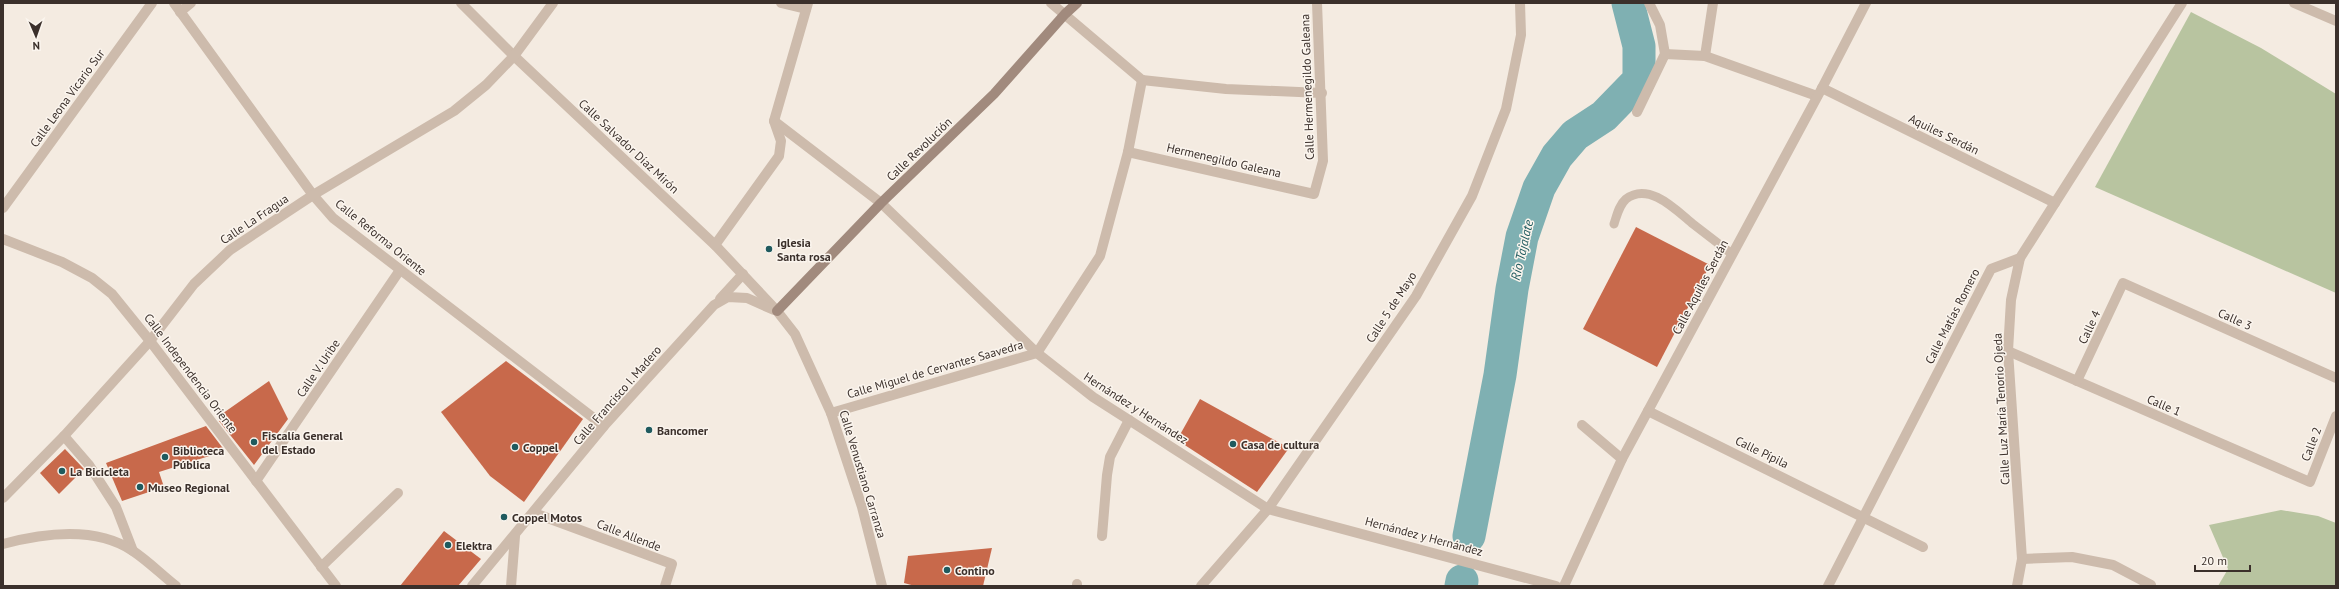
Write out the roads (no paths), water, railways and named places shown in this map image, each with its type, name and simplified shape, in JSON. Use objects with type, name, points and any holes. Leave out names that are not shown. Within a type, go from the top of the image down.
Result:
[{"type":"main road","name":"Calle Revolución","points":[[777,311],[881,203],[994,94],[1064,14],[1077,3]]},
{"type":"street","name":"Calle Leona Vicario Sur","points":[[3,208],[152,3]]},
{"type":"street","name":"Calle Reforma Oriente","points":[[174,3],[313,195],[333,218],[604,426]]},
{"type":"street","points":[[180,12],[191,3]]},
{"type":"street","name":"Calle Salvador Díaz Mirón","points":[[461,3],[514,56],[715,245],[777,311]]},
{"type":"street","name":"Calle La Fragua","points":[[3,498],[64,436],[150,340],[194,284],[230,250],[313,195],[454,111],[486,85],[514,56],[553,3]]},
{"type":"street","points":[[715,245],[779,156],[781,141],[774,121],[807,6],[781,3]]},
{"type":"street","points":[[1051,3],[1142,80],[1226,89],[1322,93]]},
{"type":"street","name":"Calle Hermenegildo Galeana","points":[[1314,194],[1323,161],[1322,93],[1317,3]]},
{"type":"street","name":"Calle 5 de Mayo","points":[[1201,586],[1268,509],[1416,296],[1472,196],[1506,110],[1521,35],[1520,3]]},
{"type":"street","points":[[1636,112],[1665,54],[1660,25],[1649,3]]},
{"type":"street","points":[[1705,56],[1713,3]]},
{"type":"street","name":"Calle Aquiles Serdán","points":[[1564,586],[1622,459],[1820,92],[1866,3]]},
{"type":"street","points":[[2020,258],[2182,3]]},
{"type":"street","points":[[2294,3],[2336,20]]},
{"type":"street","name":"Aquiles Serdán","points":[[1665,54],[1705,56],[1820,92],[2055,203]]},
{"type":"street","name":"Calle Miguel de Cervantes Saavedra","points":[[831,413],[1037,353],[1100,256],[1128,152],[1142,80]]},
{"type":"street","name":"Hernández y Hernández","points":[[774,121],[881,203],[1037,353],[1093,397],[1268,509],[1556,586]]},
{"type":"street","name":"Hermenegildo Galeana","points":[[1128,152],[1314,194]]},
{"type":"street","name":"Calle Independencia Oriente","points":[[3,239],[62,262],[92,278],[112,294],[150,340],[336,586]]},
{"type":"street","name":"Calle Luz María Tenorio Ojeda","points":[[2017,586],[2022,560],[2008,352],[2011,300],[2020,258]]},
{"type":"street","name":"Calle Matías Romero","points":[[1828,586],[1991,269],[2020,258]]},
{"type":"street","name":"Calle V. Uribe","points":[[256,481],[400,270]]},
{"type":"street","points":[[714,305],[743,274]]},
{"type":"street","name":"Calle 3","points":[[2123,283],[2336,378]]},
{"type":"street","name":"Calle 4","points":[[2077,381],[2123,283]]},
{"type":"street","name":"Calle Francisco I. Madero","points":[[472,586],[534,513],[604,426],[714,305],[728,297],[747,298],[777,311]]},
{"type":"street","name":"Calle Venustiano Carranza","points":[[777,311],[795,334],[831,413],[862,507],[882,586]]},
{"type":"street","name":"Calle 1","points":[[2008,352],[2310,482]]},
{"type":"street","name":"Calle Pípila","points":[[1648,411],[1923,547]]},
{"type":"street","name":"Calle 2","points":[[2310,482],[2336,416]]},
{"type":"street","points":[[1102,536],[1106,474],[1110,457],[1129,420]]},
{"type":"street","points":[[1582,425],[1622,459]]},
{"type":"street","points":[[64,436],[89,465],[116,507],[133,550]]},
{"type":"street","points":[[321,567],[398,493]]},
{"type":"street","name":"Calle Allende","points":[[534,513],[672,564],[666,586]]},
{"type":"street","points":[[3,544],[56,534],[99,536],[133,550],[176,586]]},
{"type":"street","points":[[511,586],[515,536]]},
{"type":"street","points":[[2022,560],[2072,556],[2112,565],[2151,586]]},
{"type":"lane","points":[[1614,224],[1621,206],[1627,198],[1641,194],[1654,196],[1667,202],[1732,254]]},
{"type":"waterway","name":"Río Tajalate","points":[[1469,536],[1500,375],[1512,289],[1522,237],[1539,188],[1557,156],[1575,135],[1604,116],[1639,80],[1639,46],[1628,3]]},
{"type":"waterway","name":"Río Tajalate","points":[[1461,586],[1462,581]]},
{"type":"place","name":"Iglesia Santa rosa","points":[[769,249]]},
{"type":"place","name":"Bancomer","points":[[649,430]]},
{"type":"place","name":"Fiscalía General del Estado","points":[[254,442]]},
{"type":"place","name":"Casa de cultura","points":[[1233,444]]},
{"type":"place","name":"Coppel","points":[[515,447]]},
{"type":"place","name":"Biblioteca Pública","points":[[165,457]]},
{"type":"place","name":"La Bicicleta","points":[[62,471]]},
{"type":"place","name":"Museo Regional","points":[[140,487]]},
{"type":"place","name":"Coppel Motos","points":[[504,517]]},
{"type":"place","name":"Elektra","points":[[448,545]]},
{"type":"place","name":"Contino","points":[[947,570]]}]
